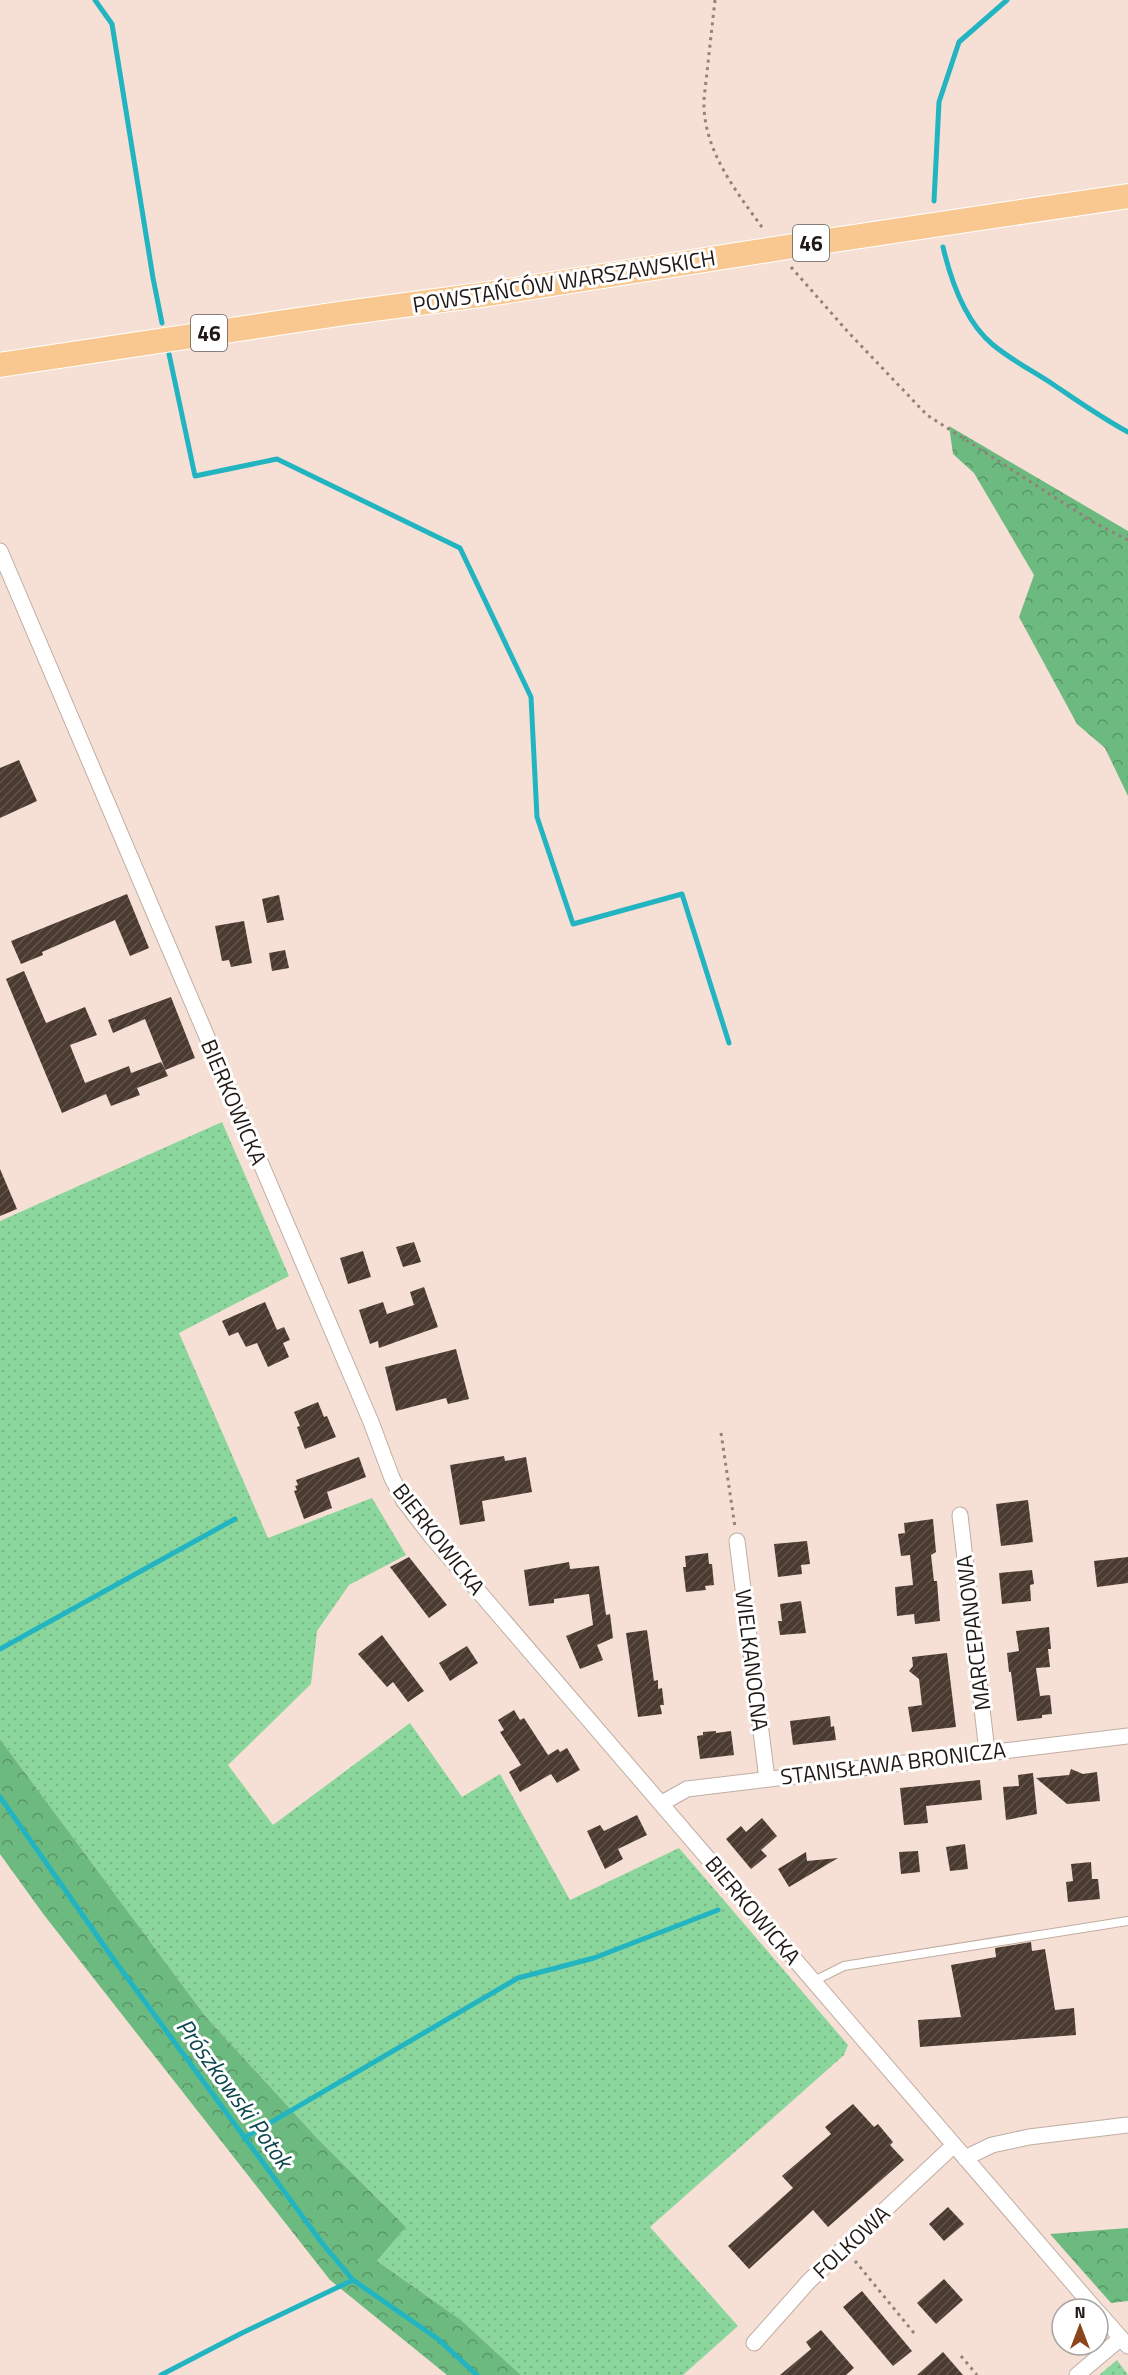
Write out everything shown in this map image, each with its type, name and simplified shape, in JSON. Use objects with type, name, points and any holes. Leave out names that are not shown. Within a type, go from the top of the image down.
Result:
[{"type":"main road","name":"POWSTAŃCÓW WARSZAWSKICH","points":[[0,365],[495,293],[1128,196]]},
{"type":"street","name":"BIERKOWICKA","points":[[0,551],[367,1413],[392,1478],[404,1501],[431,1536],[1086,2297]]},
{"type":"street","name":"MARCEPANOWA","points":[[960,1515],[987,1752]]},
{"type":"street","name":"WIELKANOCNA","points":[[737,1541],[766,1779]]},
{"type":"street","name":"STANISŁAWA BRONICZA","points":[[662,1803],[687,1789],[1128,1736]]},
{"type":"street","points":[[965,2158],[992,2145],[1029,2137],[1128,2125]]},
{"type":"street","name":"FOLKOWA","points":[[754,2343],[809,2281],[954,2145]]},
{"type":"street","name":"BIERKOWICKA","points":[[1110,2325],[1124,2342]]},
{"type":"street","points":[[1077,2375],[1124,2342]]},
{"type":"lane","points":[[814,1980],[844,1966],[1128,1921]]},
{"type":"path","points":[[715,0],[704,99],[703,114],[706,130],[724,170],[777,249],[848,332],[927,414],[1093,522],[1128,540]]},
{"type":"path","points":[[721,1433],[737,1541]]},
{"type":"path","points":[[844,2248],[914,2333]]},
{"type":"path","points":[[960,2356],[977,2375]]},
{"type":"green space","points":[[949,426],[1128,531],[1128,796],[1105,748],[1077,724],[1019,617],[1034,575],[974,473],[953,454]]},
{"type":"green space","points":[[222,1122],[289,1276],[179,1333],[268,1538],[372,1498],[406,1555],[349,1585],[317,1631],[311,1684],[228,1765],[273,1825],[410,1723],[462,1797],[500,1774],[570,1900],[679,1848],[848,2045],[844,2055],[650,2227],[738,2326],[683,2375],[521,2375],[461,2320],[377,2261],[406,2227],[317,2138],[206,2017],[0,1739],[0,1221]]},
{"type":"green space","points":[[0,1739],[206,2017],[317,2138],[406,2227],[377,2261],[461,2320],[521,2375],[447,2375],[330,2280],[44,1915],[0,1854]]},
{"type":"green space","points":[[1128,2228],[1128,2301],[1111,2303],[1110,2297],[1106,2297],[1050,2234]]},
{"type":"green space","points":[[1117,2360],[1128,2375],[1099,2375]]},
{"type":"building","points":[[19,760],[37,801],[0,818],[0,768]]},
{"type":"building","points":[[127,894],[149,948],[130,956],[115,920],[42,952],[43,955],[21,964],[11,941]]},
{"type":"building","points":[[279,895],[284,920],[267,923],[262,899]]},
{"type":"building","points":[[244,921],[252,963],[231,967],[229,960],[222,961],[215,926]]},
{"type":"building","points":[[285,950],[289,968],[272,971],[269,953]]},
{"type":"building","points":[[24,971],[46,1023],[85,1007],[97,1035],[70,1045],[85,1083],[129,1066],[131,1073],[161,1062],[165,1069],[145,1019],[113,1033],[108,1020],[171,997],[195,1058],[165,1070],[168,1076],[137,1088],[140,1095],[111,1106],[106,1094],[62,1113],[6,979]]},
{"type":"building","points":[[0,1169],[17,1209],[0,1216]]},
{"type":"building","points":[[414,1242],[421,1262],[403,1267],[396,1247]]},
{"type":"building","points":[[363,1251],[371,1277],[348,1284],[340,1258]]},
{"type":"building","points":[[424,1287],[438,1327],[379,1348],[378,1341],[370,1344],[359,1310],[383,1302],[387,1314],[414,1305],[410,1292]]},
{"type":"building","points":[[265,1302],[277,1330],[284,1327],[290,1340],[283,1343],[289,1357],[268,1367],[257,1343],[246,1347],[238,1332],[229,1336],[222,1321]]},
{"type":"building","points":[[456,1349],[469,1399],[448,1404],[446,1398],[396,1411],[385,1367]]},
{"type":"building","points":[[318,1402],[336,1437],[305,1449],[294,1412]]},
{"type":"building","points":[[504,1456],[505,1461],[526,1457],[532,1492],[482,1501],[485,1521],[460,1525],[450,1465]]},
{"type":"building","points":[[359,1457],[366,1477],[327,1492],[332,1508],[304,1519],[294,1491],[297,1490],[295,1486],[298,1485],[296,1480]]},
{"type":"building","points":[[1028,1500],[1033,1542],[1001,1546],[996,1504]]},
{"type":"building","points":[[933,1519],[936,1552],[931,1555],[934,1581],[937,1581],[940,1621],[915,1624],[914,1614],[897,1616],[895,1587],[913,1585],[910,1555],[901,1556],[898,1534],[905,1533],[904,1523]]},
{"type":"building","points":[[807,1541],[810,1564],[801,1565],[802,1574],[778,1577],[774,1544]]},
{"type":"building","points":[[708,1553],[709,1564],[712,1564],[714,1585],[705,1586],[706,1590],[686,1592],[683,1567],[686,1567],[685,1556]]},
{"type":"building","points":[[409,1557],[447,1605],[429,1618],[390,1567]]},
{"type":"building","points":[[1128,1557],[1128,1583],[1097,1587],[1094,1561]]},
{"type":"building","points":[[569,1562],[570,1569],[599,1566],[606,1615],[610,1614],[613,1638],[597,1645],[603,1660],[580,1669],[566,1636],[593,1625],[589,1594],[554,1599],[554,1603],[529,1606],[524,1570]]},
{"type":"building","points":[[1032,1570],[1034,1584],[1030,1585],[1031,1601],[1002,1604],[999,1573]]},
{"type":"building","points":[[801,1601],[806,1633],[780,1635],[778,1621],[782,1621],[780,1604]]},
{"type":"building","points":[[1049,1627],[1050,1667],[1036,1668],[1040,1696],[1050,1695],[1052,1714],[1042,1715],[1042,1718],[1017,1721],[1007,1653],[1019,1651],[1016,1631]]},
{"type":"building","points":[[647,1630],[654,1681],[658,1680],[658,1689],[662,1688],[664,1705],[660,1705],[662,1714],[638,1717],[626,1633]]},
{"type":"building","points":[[382,1635],[424,1691],[408,1702],[393,1682],[387,1687],[358,1654]]},
{"type":"building","points":[[467,1646],[478,1663],[450,1681],[439,1663]]},
{"type":"building","points":[[947,1653],[956,1727],[912,1732],[908,1707],[922,1705],[919,1679],[909,1671],[913,1666],[912,1657]]},
{"type":"building","points":[[514,1710],[520,1720],[524,1718],[548,1755],[558,1749],[560,1752],[567,1748],[580,1770],[557,1783],[551,1774],[520,1792],[509,1772],[521,1765],[500,1732],[504,1730],[498,1720]]},
{"type":"building","points":[[830,1716],[836,1740],[793,1745],[790,1721]]},
{"type":"building","points":[[716,1731],[716,1733],[731,1731],[734,1755],[700,1759],[697,1736],[703,1735],[703,1732]]},
{"type":"building","points":[[1071,1769],[1083,1774],[1097,1772],[1100,1801],[1067,1804],[1036,1778],[1069,1775]]},
{"type":"building","points":[[1033,1773],[1037,1814],[1006,1820],[1003,1787],[1019,1786],[1018,1775]]},
{"type":"building","points":[[980,1780],[982,1800],[926,1806],[928,1823],[904,1825],[900,1788]]},
{"type":"building","points":[[637,1815],[647,1835],[618,1849],[623,1859],[605,1869],[587,1831],[600,1825],[604,1831]]},
{"type":"building","points":[[762,1818],[777,1836],[761,1850],[767,1856],[751,1869],[726,1839],[741,1826],[746,1832]]},
{"type":"building","points":[[965,1844],[968,1869],[950,1871],[946,1847]]},
{"type":"building","points":[[918,1851],[920,1872],[901,1874],[899,1852]]},
{"type":"building","points":[[806,1852],[807,1861],[838,1858],[789,1887],[778,1869]]},
{"type":"building","points":[[1091,1862],[1092,1879],[1098,1879],[1100,1899],[1068,1902],[1066,1882],[1073,1881],[1071,1864]]},
{"type":"building","points":[[1031,1942],[1032,1951],[1045,1949],[1055,2010],[1074,2008],[1076,2035],[920,2047],[918,2020],[961,2017],[951,1965],[996,1957],[995,1948]]},
{"type":"building","points":[[853,2104],[874,2127],[878,2124],[893,2142],[890,2145],[904,2160],[828,2227],[813,2210],[749,2269],[728,2246],[793,2188],[782,2176],[831,2134],[825,2127]]},
{"type":"building","points":[[948,2207],[964,2224],[944,2241],[929,2224]]},
{"type":"building","points":[[944,2279],[963,2300],[936,2324],[917,2303]]},
{"type":"building","points":[[862,2291],[912,2351],[893,2366],[843,2307]]},
{"type":"building","points":[[821,2330],[854,2368],[846,2375],[780,2375],[811,2349],[806,2342]]},
{"type":"building","points":[[943,2352],[963,2375],[917,2375]]},
{"type":"waterway","points":[[95,0],[112,24],[162,323]]},
{"type":"waterway","points":[[934,201],[939,102],[959,42],[1007,0]]},
{"type":"waterway","points":[[943,247],[960,300],[982,335],[1007,355],[1128,432]]},
{"type":"waterway","points":[[169,354],[195,476],[277,459],[460,548],[531,697],[537,817],[573,924],[682,894],[729,1043]]},
{"type":"waterway","points":[[0,1649],[235,1519]]},
{"type":"waterway","name":"Prószkowski Potok","points":[[0,1797],[112,1957],[322,2243],[353,2280],[438,2339],[477,2375]]},
{"type":"waterway","points":[[244,2138],[518,1978],[594,1958],[718,1910]]},
{"type":"waterway","points":[[161,2375],[353,2280]]}]
